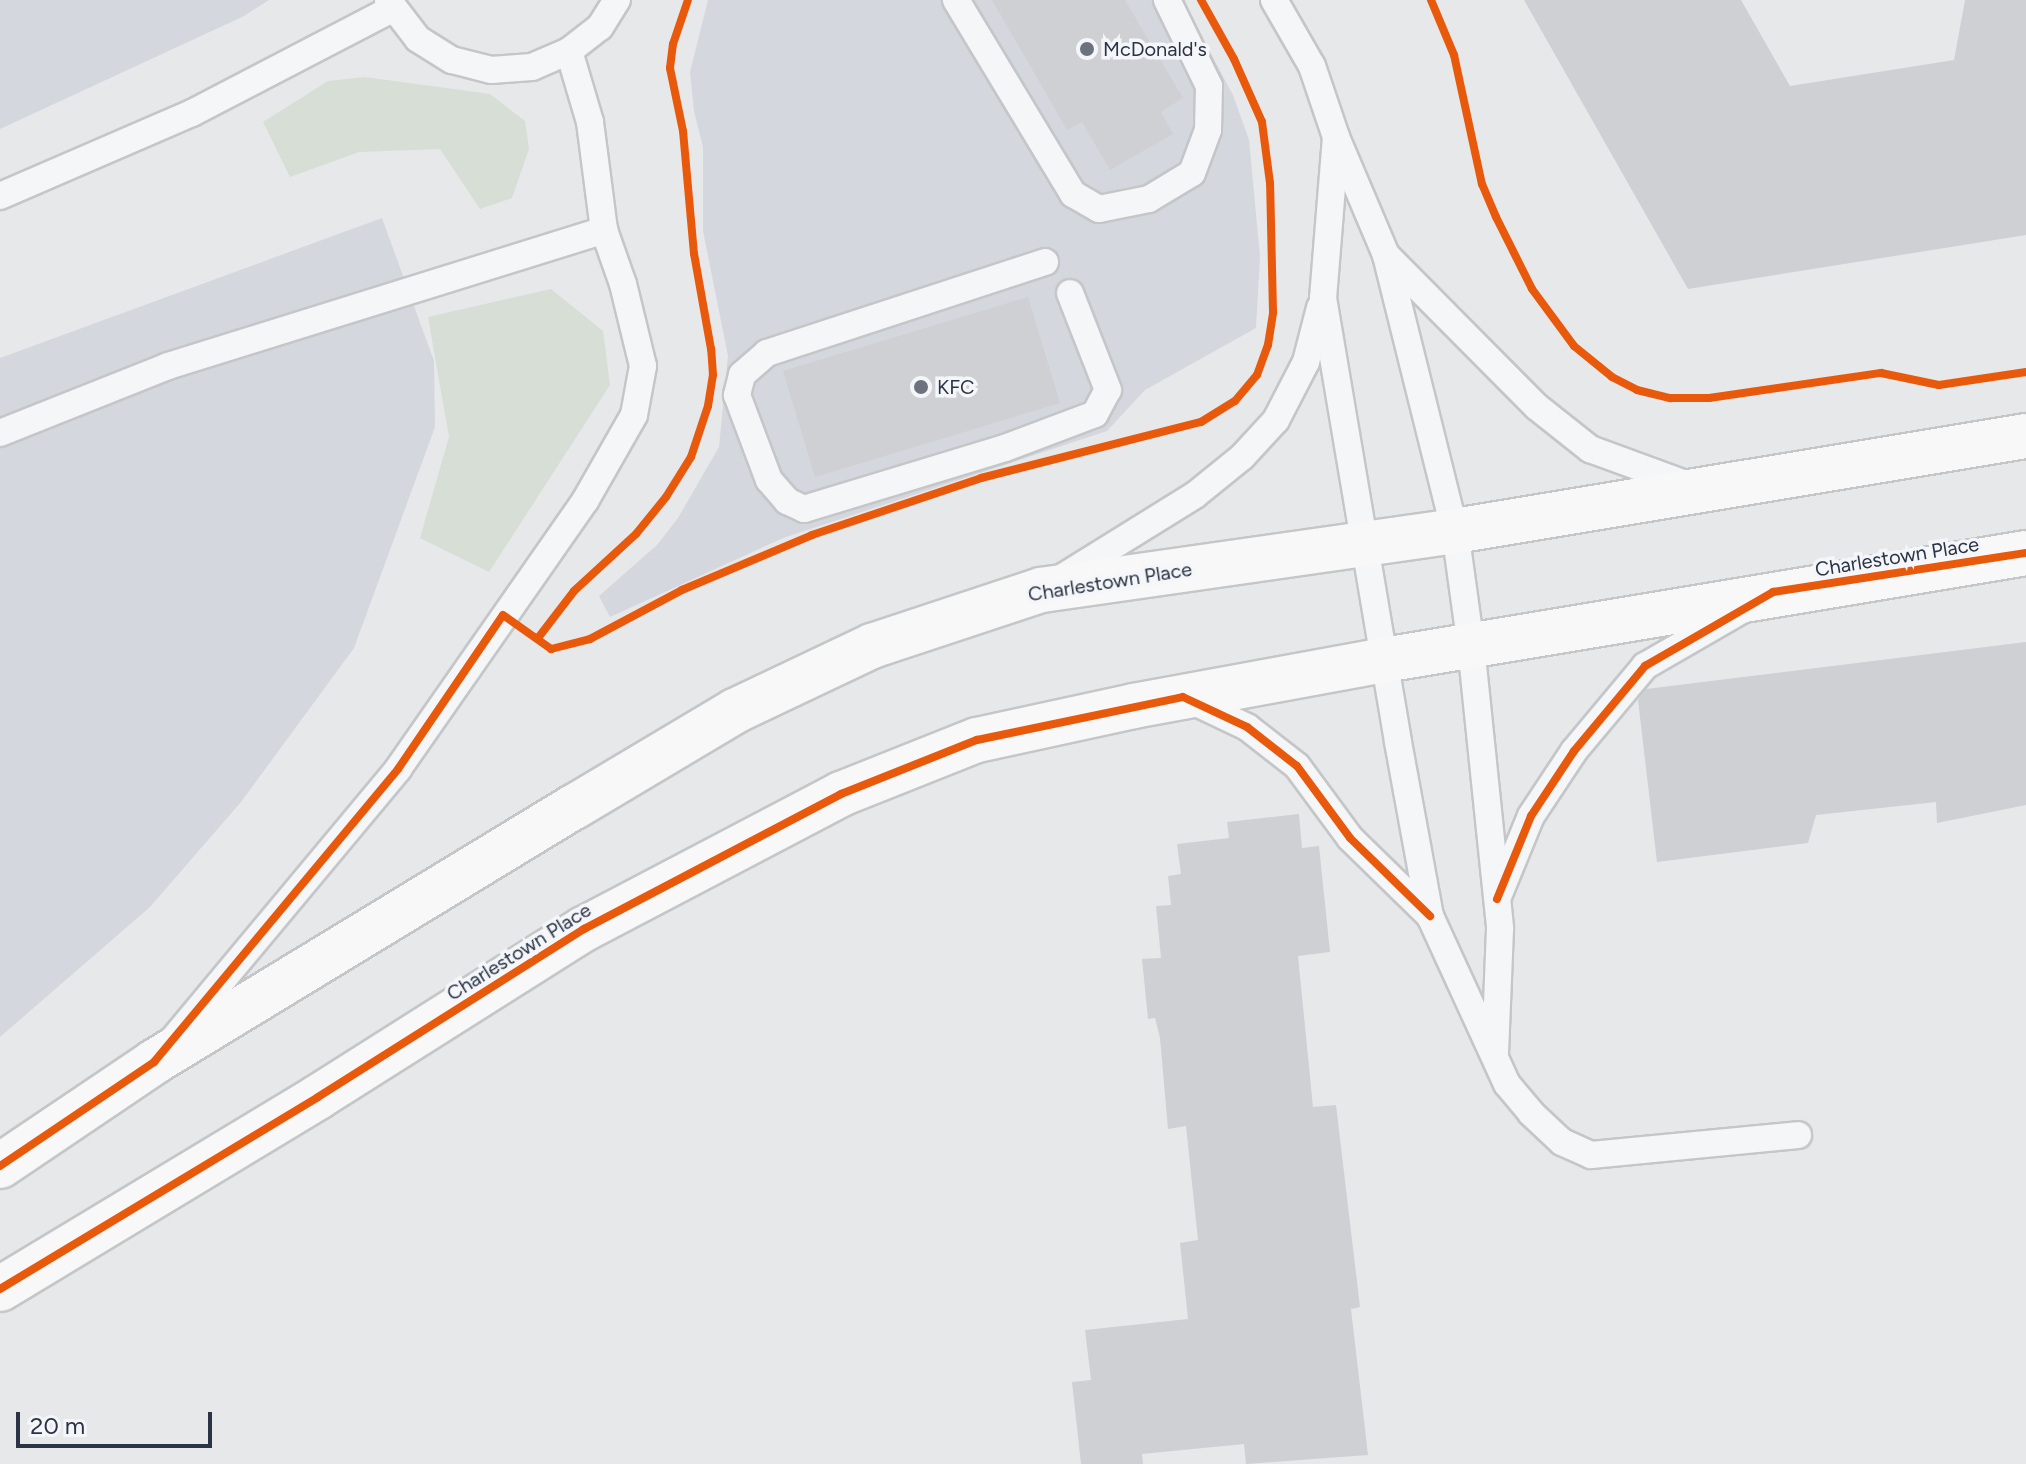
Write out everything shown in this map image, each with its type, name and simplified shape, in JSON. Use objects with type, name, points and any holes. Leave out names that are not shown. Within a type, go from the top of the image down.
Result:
[{"type":"street","name":"Charlestown Place","points":[[0,1166],[154,1062],[735,711],[872,646],[1041,590],[1455,531],[2026,436]]},
{"type":"street","name":"Charlestown Place","points":[[0,1289],[318,1097],[584,929],[841,794],[977,740],[1183,697],[1384,660],[1773,592],[2026,553]]},
{"type":"lane","points":[[0,196],[192,113],[390,5],[418,39],[452,60],[491,70],[532,67],[569,51],[600,27],[617,0]]},
{"type":"lane","points":[[956,0],[1073,194],[1099,209],[1149,199],[1192,173],[1208,130],[1209,86],[1167,0]]},
{"type":"lane","points":[[1274,0],[1312,66],[1336,137],[1386,255],[1455,531],[1471,646],[1500,929],[1495,1058]]},
{"type":"lane","points":[[154,1062],[398,769],[585,501],[634,415],[643,366],[623,284],[604,230],[590,122],[569,51]]},
{"type":"lane","points":[[1041,590],[1195,495],[1242,457],[1276,420],[1306,362],[1323,298],[1336,137]]},
{"type":"lane","points":[[0,433],[168,366],[604,230]]},
{"type":"lane","points":[[1386,255],[1537,407],[1590,449],[1702,490]]},
{"type":"lane","points":[[1045,262],[767,353],[742,375],[737,395],[769,480],[787,501],[804,509],[1005,448],[1095,414],[1108,390],[1070,293]]},
{"type":"lane","points":[[1323,298],[1430,916],[1507,1084],[1531,1113],[1562,1142],[1591,1155],[1798,1135]]},
{"type":"lane","points":[[1497,899],[1531,816],[1574,751],[1645,666],[1773,592]]},
{"type":"lane","points":[[1183,697],[1247,727],[1297,766],[1350,838],[1430,916]]},
{"type":"shaded area","points":[[0,0],[269,0],[242,17],[0,129]]},
{"type":"shaded area","points":[[708,0],[1182,0],[1233,95],[1249,140],[1260,256],[1256,328],[1145,390],[1107,431],[783,538],[610,617],[599,596],[657,545],[678,518],[719,447],[728,356],[703,231],[703,147],[694,111],[690,72]]},
{"type":"shaded area","points":[[365,77],[490,94],[525,121],[529,149],[512,198],[480,209],[440,149],[359,152],[290,177],[263,122],[328,81]]},
{"type":"shaded area","points":[[382,218],[434,361],[435,427],[354,648],[241,802],[150,907],[0,1037],[0,358]]},
{"type":"shaded area","points":[[551,289],[603,331],[610,385],[489,572],[420,538],[449,437],[428,317]]},
{"type":"building","name":"McDonald's","points":[[992,0],[1125,0],[1183,98],[1161,112],[1173,134],[1110,170],[1082,122],[1067,130]]},
{"type":"building","points":[[1524,0],[1741,0],[1790,86],[1954,60],[1965,0],[2026,0],[2026,235],[1688,289]]},
{"type":"building","name":"KFC","points":[[1028,297],[1060,403],[815,477],[783,371]]},
{"type":"building","points":[[2026,642],[2026,805],[1937,823],[1936,802],[1816,815],[1808,843],[1657,862],[1638,700],[1646,689]]},
{"type":"building","points":[[1299,814],[1302,848],[1319,846],[1330,952],[1298,956],[1313,1107],[1336,1105],[1360,1307],[1351,1309],[1368,1455],[1246,1464],[1244,1444],[1142,1454],[1143,1464],[1081,1464],[1072,1382],[1091,1380],[1085,1330],[1188,1319],[1180,1243],[1198,1240],[1186,1126],[1168,1129],[1160,1038],[1155,1018],[1148,1019],[1142,959],[1161,958],[1156,906],[1171,905],[1168,876],[1181,874],[1177,844],[1229,838],[1227,822]]},
{"type":"cycle path","points":[[538,638],[574,591],[636,534],[666,497],[691,457],[708,406],[713,375],[711,349],[694,254],[683,131],[670,68],[673,44],[688,0]]},
{"type":"cycle path","points":[[0,1166],[154,1062],[398,769],[503,615],[551,649],[590,639],[682,590],[812,535],[981,478],[1201,422],[1235,401],[1257,375],[1268,345],[1273,312],[1270,183],[1262,122],[1234,59],[1201,0]]},
{"type":"cycle path","points":[[1431,0],[1454,55],[1482,184],[1496,217],[1532,289],[1574,346],[1612,377],[1637,390],[1670,398],[1709,398],[1881,373],[1939,385],[2026,372]]},
{"type":"cycle path","points":[[1497,899],[1531,816],[1574,751],[1645,666],[1773,592],[2026,553]]},
{"type":"cycle path","points":[[0,1289],[318,1097],[584,929],[841,794],[977,740],[1183,697],[1247,727],[1297,766],[1350,838],[1430,916]]},
{"type":"place","name":"McDonald's","points":[[1087,49]]},
{"type":"place","name":"KFC","points":[[921,387]]}]
